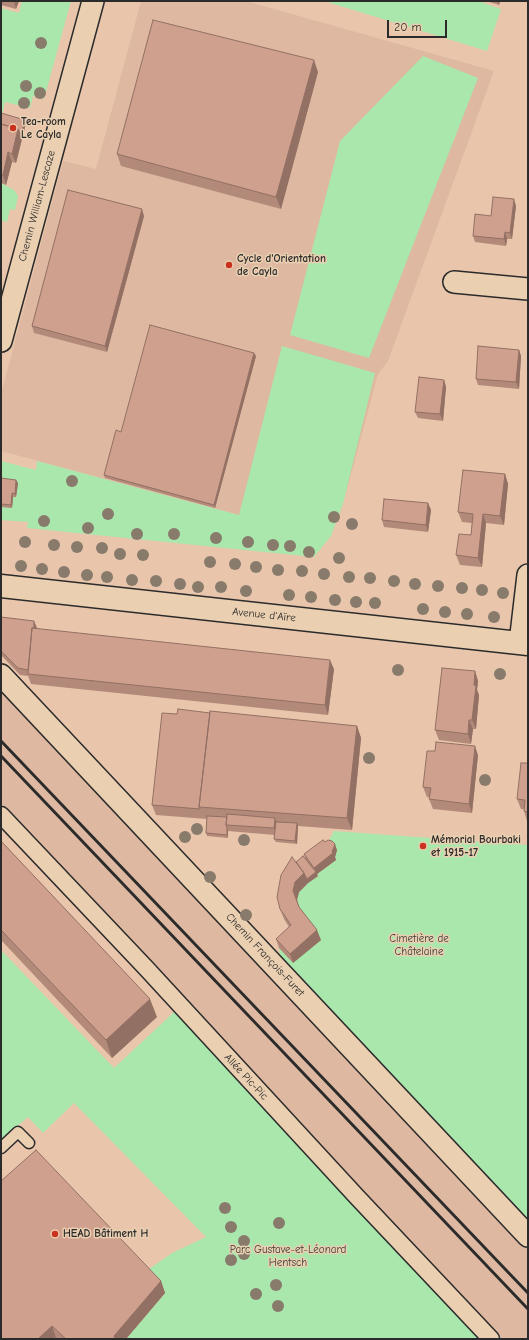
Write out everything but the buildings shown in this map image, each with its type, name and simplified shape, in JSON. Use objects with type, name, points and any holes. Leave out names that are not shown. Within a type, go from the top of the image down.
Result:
[{"type":"main road","name":"Avenue d'Aïre","points":[[1,586],[524,643]]},
{"type":"street","name":"Chemin William-Lescaze","points":[[1,341],[93,1]]},
{"type":"street","points":[[454,282],[528,289]]},
{"type":"street","points":[[524,643],[528,575]]},
{"type":"street","name":"Chemin François-Furet","points":[[1,675],[528,1236]]},
{"type":"street","name":"Allée Pic-Pic","points":[[1,815],[146,968],[491,1339]]},
{"type":"lane","points":[[1,1148],[18,1132],[28,1143]]},
{"type":"shaded area","name":"Cycle d'Orientation de Cayla","points":[[141,1],[246,1],[494,71],[388,361],[378,374],[343,504],[239,515],[1,451],[1,394],[63,161],[96,169]]},
{"type":"shaded area","points":[[1,689],[528,1248],[528,1339],[502,1339],[1,804]]},
{"type":"green space","points":[[22,1],[71,1],[44,99],[33,96],[30,108],[5,102],[1,120],[1,8],[19,13]]},
{"type":"green space","points":[[324,1],[478,1],[501,9],[487,51]]},
{"type":"green space","points":[[423,56],[478,78],[369,358],[290,335],[340,141]]},
{"type":"green space","points":[[1,183],[14,190],[18,196],[15,210],[10,209],[7,222],[1,220]]},
{"type":"green space","points":[[282,346],[375,373],[343,504],[331,536],[314,557],[27,528],[28,522],[1,520],[1,461],[36,470],[37,461],[239,515]]},
{"type":"green space","name":"Cimetière de Châtelaine","points":[[334,831],[528,845],[528,1219],[280,956],[279,949],[294,935],[284,919],[280,906],[326,846]]},
{"type":"green space","name":"Parc Gustave-et-Léonard Hentsch","points":[[1,950],[114,1068],[174,1012],[479,1339],[126,1339],[165,1293],[145,1272],[172,1253],[206,1237],[74,1103],[43,1133],[28,1117],[1,1140]]},
{"type":"railway","points":[[1,741],[528,1293]]},
{"type":"railway","points":[[1,756],[528,1309]]},
{"type":"place","name":"Tea-room Le Cayla","points":[[13,128]]},
{"type":"place","name":"Cycle d'Orientation de Cayla","points":[[229,265]]},
{"type":"place","name":"Mémorial Bourbaki et 1915-17","points":[[423,846]]},
{"type":"place","name":"HEAD Bâtiment H","points":[[55,1234]]}]
